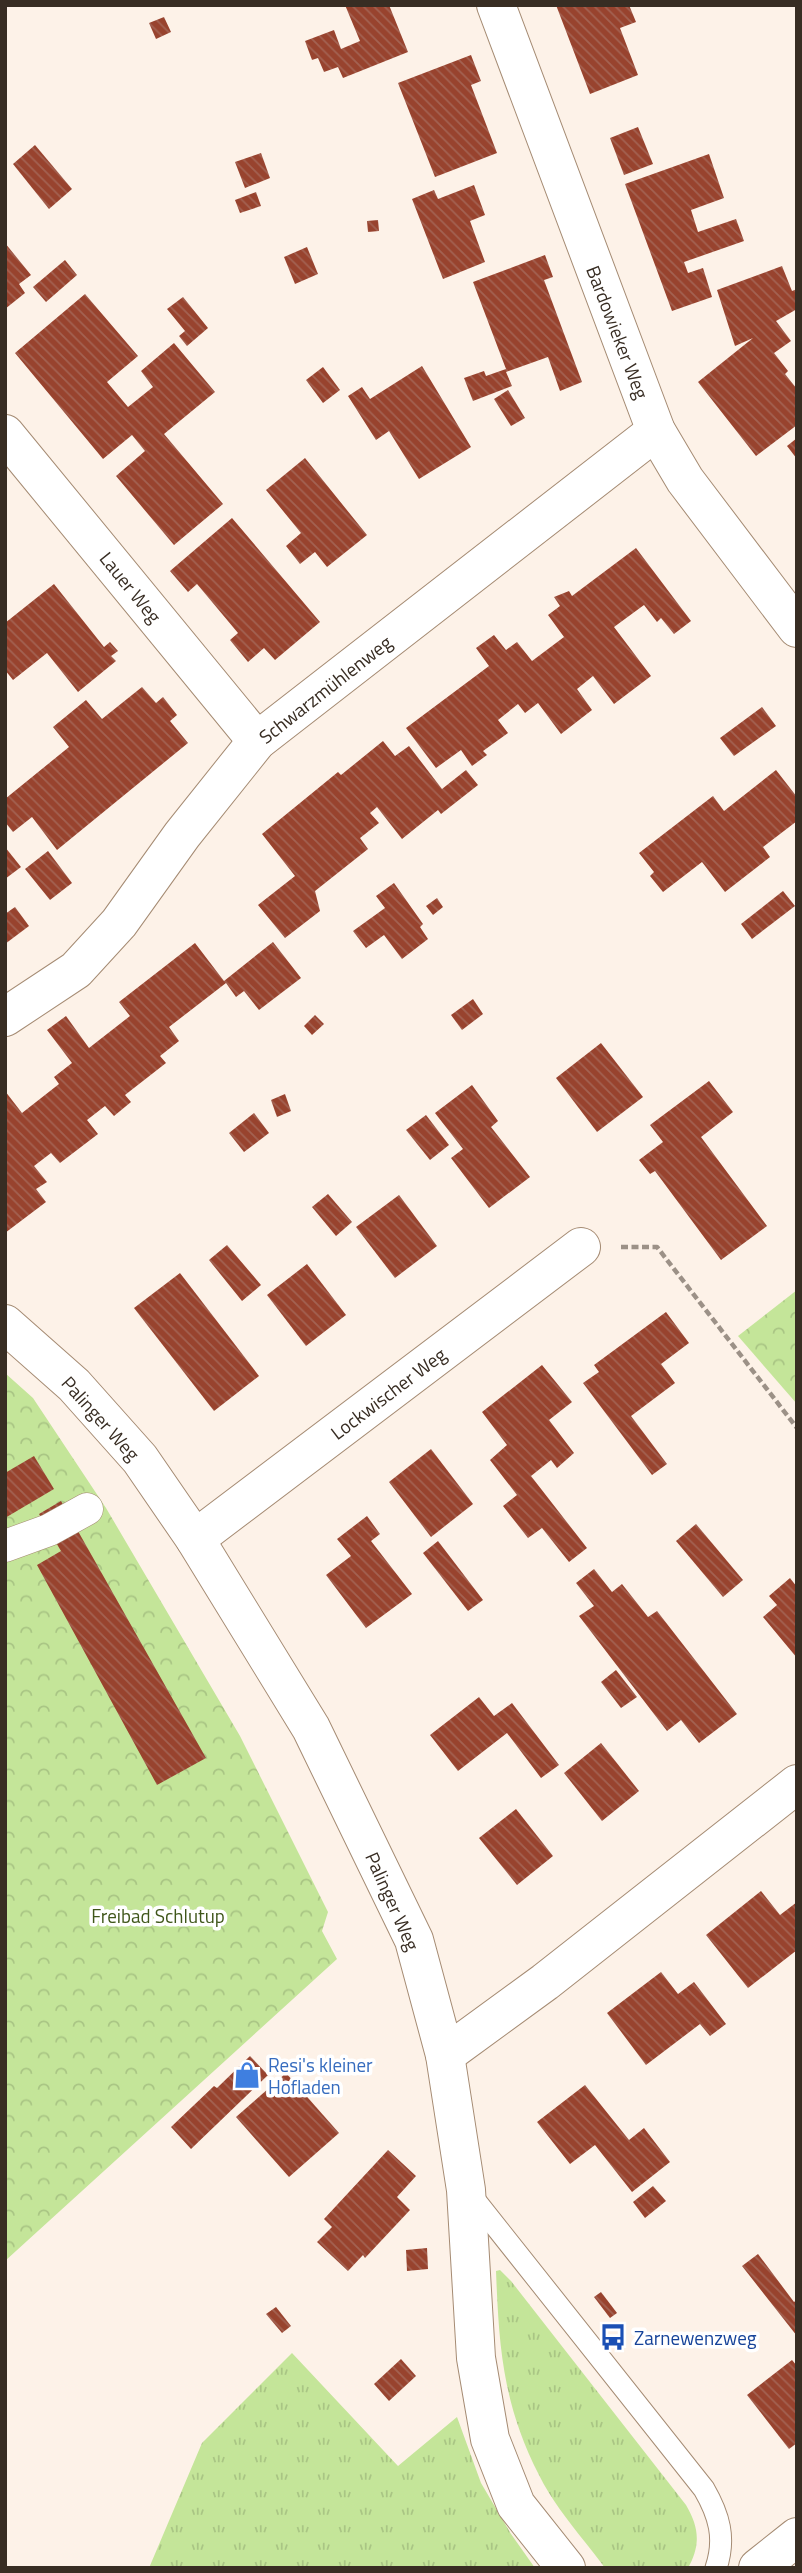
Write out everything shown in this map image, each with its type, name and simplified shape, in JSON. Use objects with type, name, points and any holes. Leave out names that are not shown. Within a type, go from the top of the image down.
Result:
[{"type":"street","name":"Bardowieker Weg","points":[[496,5],[656,431],[685,480],[797,628]]},
{"type":"street","name":"Schwarzmühlenweg","points":[[5,1017],[76,970],[119,923],[182,835],[257,741],[656,431]]},
{"type":"street","name":"Lauer Weg","points":[[5,434],[257,741]]},
{"type":"street","name":"Lockwischer Weg","points":[[195,1539],[581,1247]]},
{"type":"street","name":"Palinger Weg","points":[[5,1324],[74,1385],[140,1459],[195,1539],[311,1728],[414,1940],[445,2055],[466,2190],[476,2358],[489,2439],[516,2505],[566,2568]]},
{"type":"street","points":[[5,1546],[49,1530],[87,1509]]},
{"type":"street","points":[[445,2055],[545,1982],[797,1784]]},
{"type":"street","points":[[758,2568],[797,2537]]},
{"type":"lane","points":[[466,2190],[704,2488],[717,2512],[722,2539],[716,2568]]},
{"type":"path","points":[[581,1247],[657,1247],[797,1428]]},
{"type":"green space","points":[[797,1290],[797,1404],[738,1336]]},
{"type":"green space","name":"Freibad Schlutup","points":[[5,1373],[33,1398],[106,1508],[240,1736],[328,1912],[322,1931],[337,1959],[5,2261]]},
{"type":"green space","points":[[500,2270],[686,2505],[694,2521],[697,2536],[695,2552],[688,2568],[605,2568],[553,2499],[527,2449],[510,2400],[499,2326],[496,2271]]},
{"type":"green space","points":[[292,2353],[398,2466],[457,2417],[481,2483],[535,2568],[149,2568],[202,2443]]},
{"type":"building","points":[[345,5],[389,5],[408,52],[343,78],[338,67],[324,72],[318,58],[312,60],[305,41],[334,30],[341,49],[360,41]]},
{"type":"building","points":[[556,5],[629,5],[636,22],[620,28],[638,75],[590,94]]},
{"type":"building","points":[[164,17],[171,32],[156,39],[149,23]]},
{"type":"building","points":[[471,55],[481,81],[471,85],[497,153],[435,177],[398,83]]},
{"type":"building","points":[[638,127],[653,164],[624,175],[610,138]]},
{"type":"building","points":[[35,145],[72,189],[49,209],[13,164]]},
{"type":"building","points":[[261,153],[270,178],[245,188],[235,162]]},
{"type":"building","points":[[709,154],[724,198],[691,210],[698,232],[736,219],[744,241],[684,262],[688,273],[703,268],[712,297],[672,311],[625,184]]},
{"type":"building","points":[[474,185],[485,215],[470,221],[485,262],[443,279],[412,199],[434,190],[438,199]]},
{"type":"building","points":[[256,192],[261,206],[240,213],[235,200]]},
{"type":"building","points":[[378,220],[379,231],[368,232],[367,221]]},
{"type":"building","points":[[5,243],[31,275],[19,284],[25,293],[5,309]]},
{"type":"building","points":[[307,247],[318,274],[295,284],[284,257]]},
{"type":"building","points":[[545,255],[553,277],[544,280],[582,382],[560,391],[548,357],[506,372],[512,386],[473,401],[464,378],[484,371],[486,376],[506,369],[473,282]]},
{"type":"building","points":[[65,260],[77,275],[46,302],[33,287]]},
{"type":"building","points":[[782,266],[792,291],[797,289],[797,309],[776,321],[791,341],[774,353],[788,371],[785,374],[797,389],[797,425],[756,456],[698,382],[753,338],[735,346],[717,290]]},
{"type":"building","points":[[85,294],[138,356],[107,382],[128,407],[153,387],[141,371],[174,343],[215,392],[164,434],[223,504],[174,545],[116,476],[145,451],[132,435],[103,459],[15,353]]},
{"type":"building","points":[[183,297],[208,328],[187,346],[179,336],[185,331],[167,309]]},
{"type":"building","points":[[422,366],[471,447],[419,479],[389,431],[376,440],[348,396],[362,387],[370,399]]},
{"type":"building","points":[[323,367],[340,390],[323,403],[306,380]]},
{"type":"building","points":[[508,390],[525,418],[511,426],[494,399]]},
{"type":"building","points":[[797,438],[797,459],[787,446]]},
{"type":"building","points":[[305,458],[367,535],[327,567],[315,552],[300,564],[286,546],[301,533],[266,490]]},
{"type":"building","points":[[232,518],[320,622],[275,660],[264,648],[248,662],[230,640],[238,633],[197,584],[188,592],[170,571]]},
{"type":"building","points":[[636,548],[691,621],[674,634],[661,618],[657,622],[644,605],[614,627],[651,676],[614,704],[593,676],[577,689],[592,710],[561,734],[538,703],[525,713],[518,704],[498,720],[508,733],[483,751],[487,755],[472,766],[461,750],[436,768],[406,728],[489,666],[476,648],[494,635],[506,650],[517,642],[532,661],[564,637],[548,615],[560,606],[554,597],[569,591],[572,596]]},
{"type":"building","points":[[54,584],[104,647],[110,642],[118,651],[111,656],[116,661],[78,692],[47,653],[13,680],[5,670],[5,623]]},
{"type":"building","points":[[142,687],[156,703],[163,697],[177,715],[170,721],[188,743],[57,850],[32,817],[13,832],[5,822],[5,799],[69,747],[53,727],[86,700],[102,719]]},
{"type":"building","points":[[762,707],[776,726],[734,756],[720,738]]},
{"type":"building","points":[[383,741],[395,756],[409,746],[442,789],[466,770],[478,785],[441,814],[438,810],[402,839],[377,807],[370,813],[379,823],[360,838],[368,849],[315,891],[320,911],[285,938],[258,905],[295,876],[262,834],[338,772],[341,775]]},
{"type":"building","points":[[776,770],[797,797],[797,821],[763,847],[770,857],[725,892],[702,862],[663,892],[650,876],[654,872],[639,853],[713,796],[724,811]]},
{"type":"building","points":[[5,847],[21,867],[5,879]]},
{"type":"building","points":[[48,851],[72,883],[50,900],[25,869]]},
{"type":"building","points":[[394,883],[423,924],[420,927],[428,939],[402,959],[384,935],[366,948],[353,931],[385,908],[376,896]]},
{"type":"building","points":[[783,891],[795,906],[752,939],[741,924]]},
{"type":"building","points":[[437,898],[443,907],[433,915],[426,906]]},
{"type":"building","points":[[15,907],[29,926],[5,944],[5,914]]},
{"type":"building","points":[[273,942],[301,978],[259,1010],[244,991],[236,997],[226,983],[169,1027],[179,1041],[160,1056],[166,1063],[125,1095],[131,1102],[114,1116],[105,1106],[87,1120],[98,1134],[60,1163],[51,1153],[34,1166],[47,1182],[36,1189],[46,1202],[5,1233],[5,1091],[22,1113],[59,1084],[54,1077],[72,1063],[47,1030],[66,1016],[89,1048],[130,1016],[119,1002],[195,943],[224,981]]},
{"type":"building","points":[[473,999],[483,1014],[462,1030],[451,1015]]},
{"type":"building","points":[[315,1015],[324,1024],[312,1035],[304,1026]]},
{"type":"building","points":[[601,1043],[643,1097],[597,1132],[556,1078]]},
{"type":"building","points":[[709,1081],[733,1112],[701,1137],[767,1226],[721,1260],[655,1171],[650,1174],[639,1160],[663,1142],[650,1125]]},
{"type":"building","points":[[472,1085],[498,1121],[491,1127],[530,1177],[489,1208],[451,1158],[463,1149],[435,1113]]},
{"type":"building","points":[[285,1094],[291,1111],[277,1117],[271,1100]]},
{"type":"building","points":[[254,1113],[269,1133],[244,1152],[229,1133]]},
{"type":"building","points":[[426,1115],[449,1145],[430,1160],[406,1130]]},
{"type":"building","points":[[328,1194],[352,1222],[336,1236],[312,1207]]},
{"type":"building","points":[[399,1195],[437,1246],[395,1278],[356,1227]]},
{"type":"building","points":[[227,1245],[261,1285],[242,1301],[209,1260]]},
{"type":"building","points":[[307,1264],[346,1315],[306,1346],[267,1295]]},
{"type":"building","points":[[180,1273],[259,1376],[214,1411],[134,1308]]},
{"type":"building","points":[[666,1312],[689,1343],[661,1364],[675,1383],[631,1416],[667,1464],[652,1475],[583,1383],[599,1372],[594,1365]]},
{"type":"building","points":[[542,1365],[572,1402],[549,1420],[574,1453],[557,1468],[551,1460],[531,1476],[587,1548],[569,1562],[542,1528],[528,1538],[503,1506],[517,1495],[490,1460],[507,1445],[482,1412]]},
{"type":"building","points":[[431,1449],[473,1504],[431,1537],[389,1482]]},
{"type":"building","points":[[34,1456],[54,1489],[5,1518],[5,1473]]},
{"type":"building","points":[[61,1501],[206,1758],[157,1785],[37,1565],[61,1551],[39,1514]]},
{"type":"building","points":[[367,1516],[380,1534],[371,1541],[412,1594],[366,1628],[326,1575],[351,1556],[337,1539]]},
{"type":"building","points":[[696,1524],[743,1580],[723,1597],[676,1541]]},
{"type":"building","points":[[438,1541],[483,1600],[468,1611],[423,1553]]},
{"type":"building","points":[[594,1569],[612,1592],[622,1584],[648,1617],[657,1611],[737,1714],[699,1743],[681,1720],[667,1731],[579,1616],[594,1606],[576,1583]]},
{"type":"building","points":[[790,1578],[797,1587],[797,1658],[763,1617],[777,1605],[769,1596]]},
{"type":"building","points":[[616,1670],[637,1697],[621,1708],[601,1682]]},
{"type":"building","points":[[479,1697],[494,1716],[512,1703],[559,1765],[541,1778],[507,1733],[458,1771],[430,1735]]},
{"type":"building","points":[[601,1743],[639,1791],[602,1821],[564,1773]]},
{"type":"building","points":[[516,1809],[553,1856],[517,1885],[479,1838]]},
{"type":"building","points":[[761,1891],[780,1915],[797,1902],[797,1950],[748,1988],[706,1935]]},
{"type":"building","points":[[661,1972],[678,1994],[694,1982],[726,2024],[710,2036],[700,2024],[646,2065],[607,2013]]},
{"type":"building","points":[[250,2056],[268,2075],[191,2149],[171,2127]]},
{"type":"building","points":[[286,2073],[339,2133],[289,2177],[236,2117]]},
{"type":"building","points":[[585,2085],[629,2140],[644,2128],[670,2162],[632,2192],[595,2145],[570,2164],[537,2122]]},
{"type":"building","points":[[388,2150],[416,2176],[397,2197],[410,2210],[365,2258],[363,2255],[348,2271],[317,2242],[332,2227],[324,2219]]},
{"type":"building","points":[[653,2186],[666,2201],[645,2218],[633,2202]]},
{"type":"building","points":[[427,2248],[428,2269],[407,2271],[406,2250]]},
{"type":"building","points":[[758,2254],[794,2302],[797,2300],[797,2336],[742,2266]]},
{"type":"building","points":[[601,2292],[617,2313],[610,2318],[594,2297]]},
{"type":"building","points":[[276,2307],[291,2326],[282,2333],[266,2314]]},
{"type":"building","points":[[401,2359],[416,2376],[389,2401],[374,2384]]},
{"type":"building","points":[[792,2360],[797,2366],[797,2443],[789,2449],[747,2395]]},
{"type":"place","name":"Resi's kleiner Hofladen","points":[[247,2075]]},
{"type":"place","name":"Zarnewenzweg","points":[[613,2337]]}]
